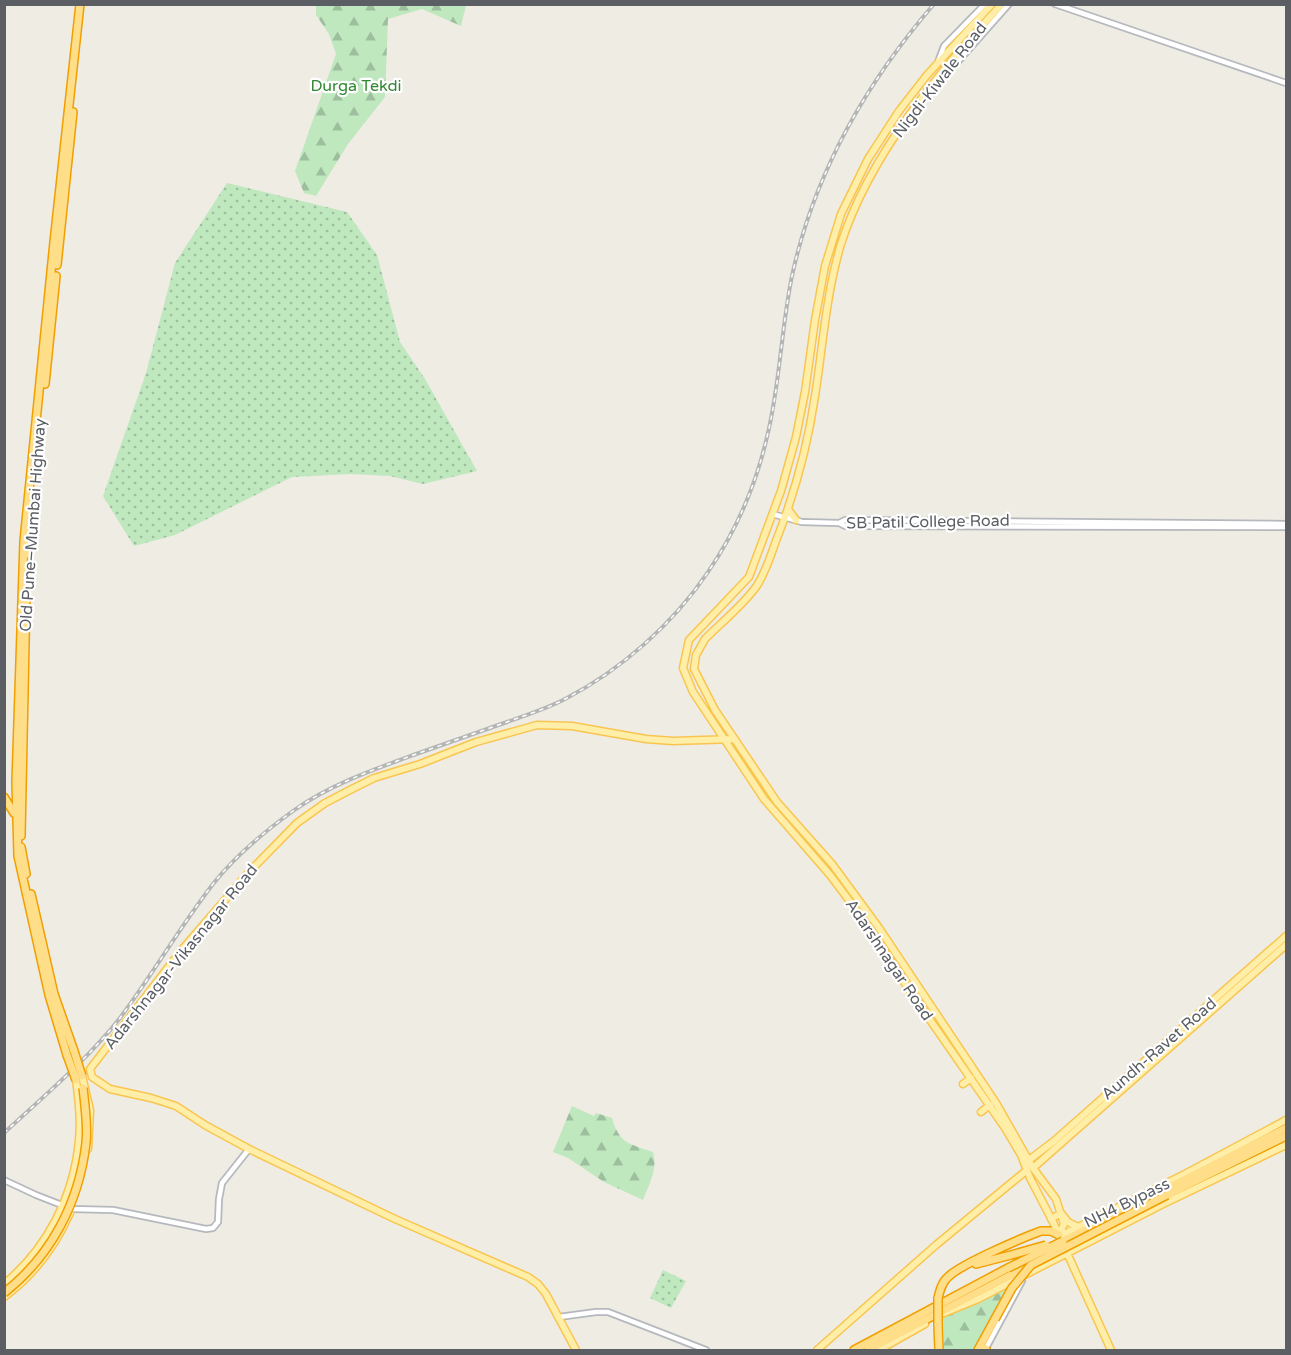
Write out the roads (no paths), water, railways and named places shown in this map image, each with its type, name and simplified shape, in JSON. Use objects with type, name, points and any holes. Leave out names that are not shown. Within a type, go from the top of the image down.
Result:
[{"type":"highway","name":"Old Pune–Mumbai Highway","points":[[70,1053],[21,851],[16,782],[24,541],[55,228],[82,4]]},
{"type":"highway","name":"Old Pune–Mumbai Highway","points":[[82,4],[27,570],[18,804],[15,818],[18,856],[56,1020],[82,1089]]},
{"type":"highway","points":[[15,818],[4,795],[13,790],[16,782]]},
{"type":"highway","points":[[4,1286],[25,1269],[47,1243],[69,1196],[82,1139],[82,1089]]},
{"type":"highway","points":[[4,1295],[49,1247],[66,1215],[80,1174],[86,1144],[82,1089]]},
{"type":"highway","points":[[983,1350],[995,1319],[1012,1288],[1031,1268],[1166,1193],[1197,1169],[1208,1167],[1287,1128]]},
{"type":"highway","points":[[959,1270],[1011,1255],[1060,1237],[1220,1170],[1287,1136]]},
{"type":"highway","points":[[1212,1180],[1220,1170]]},
{"type":"highway","points":[[939,1350],[938,1298],[945,1280],[959,1270],[1035,1233],[1051,1231],[1060,1237]]},
{"type":"highway","points":[[868,1350],[940,1313],[1010,1271],[1060,1237]]},
{"type":"highway","points":[[854,1350],[1010,1271],[1031,1268]]},
{"type":"main road","name":"Nigdi-Kiwale Road","points":[[785,518],[800,468],[812,412],[834,269],[842,242],[865,189],[900,128],[992,4]]},
{"type":"main road","name":"Nigdi-Kiwale Road","points":[[724,740],[693,693],[685,675],[683,661],[689,640],[744,585],[749,577],[781,491],[796,436],[809,372],[821,282],[841,214],[868,159],[898,111],[937,64],[1002,4]]},
{"type":"main road","points":[[788,508],[796,520]]},
{"type":"main road","name":"Adarshnagar Road","points":[[785,518],[757,586],[700,646],[694,663],[702,686],[777,802],[817,846],[879,928],[996,1103],[1029,1160],[1030,1169]]},
{"type":"main road","name":"Adarshnagar-Vikasnagar Road","points":[[249,1149],[176,1106],[105,1087],[92,1077],[90,1069],[180,952],[271,848],[297,823],[325,803],[374,778],[420,764],[476,742],[537,725],[572,726],[656,740],[735,739]]},
{"type":"main road","name":"Adarshnagar Road","points":[[724,740],[769,806],[830,875],[863,919],[990,1105],[1030,1169]]},
{"type":"main road","points":[[4,795],[18,804]]},
{"type":"main road","name":"Aundh-Ravet Road","points":[[1029,1160],[1054,1141],[1287,936]]},
{"type":"main road","name":"Aundh-Ravet Road","points":[[817,1350],[936,1245],[1030,1169],[1287,945]]},
{"type":"main road","points":[[4,1286],[43,1244],[62,1206],[75,1165],[79,1140],[79,1078]]},
{"type":"main road","points":[[4,1295],[31,1274],[52,1249],[72,1209],[90,1141],[90,1110],[79,1078]]},
{"type":"main road","points":[[963,1084],[971,1078]]},
{"type":"main road","points":[[981,1112],[990,1105]]},
{"type":"main road","name":"NH4 Bypass","points":[[1060,1237],[1197,1169],[1287,1120]]},
{"type":"main road","points":[[879,1350],[940,1313],[978,1299],[1031,1268],[1287,1145]]},
{"type":"main road","points":[[249,1149],[395,1219],[522,1274],[542,1288],[576,1350]]},
{"type":"main road","points":[[1030,1169],[1111,1350]]},
{"type":"main road","name":"NH4 Bypass","points":[[1030,1169],[1056,1198],[1064,1224],[1060,1237]]},
{"type":"main road","points":[[1051,1219],[1061,1213],[1068,1222],[1078,1227]]},
{"type":"street","points":[[937,64],[944,46],[986,4]]},
{"type":"street","points":[[941,74],[954,66],[1009,4]]},
{"type":"street","points":[[1055,4],[1287,83]]},
{"type":"street","name":"SB Patil College Road","points":[[772,514],[796,520],[845,526],[1287,525]]},
{"type":"street","points":[[4,1180],[72,1209],[107,1210],[201,1229],[213,1228],[218,1222],[219,1191],[222,1183],[249,1149]]},
{"type":"street","points":[[983,1350],[1016,1290],[1031,1268]]},
{"type":"street","points":[[559,1317],[608,1312],[706,1350]]},
{"type":"railway","points":[[4,1133],[65,1077],[108,1033],[213,884],[240,854],[271,827],[308,801],[354,778],[536,712],[565,699],[626,660],[679,610],[708,572],[727,540],[744,507],[757,473],[771,417],[792,276],[814,202],[829,166],[846,131],[886,65],[934,4]]},
{"type":"park label","name":"Durga Tekdi","points":[[356,86]]}]
